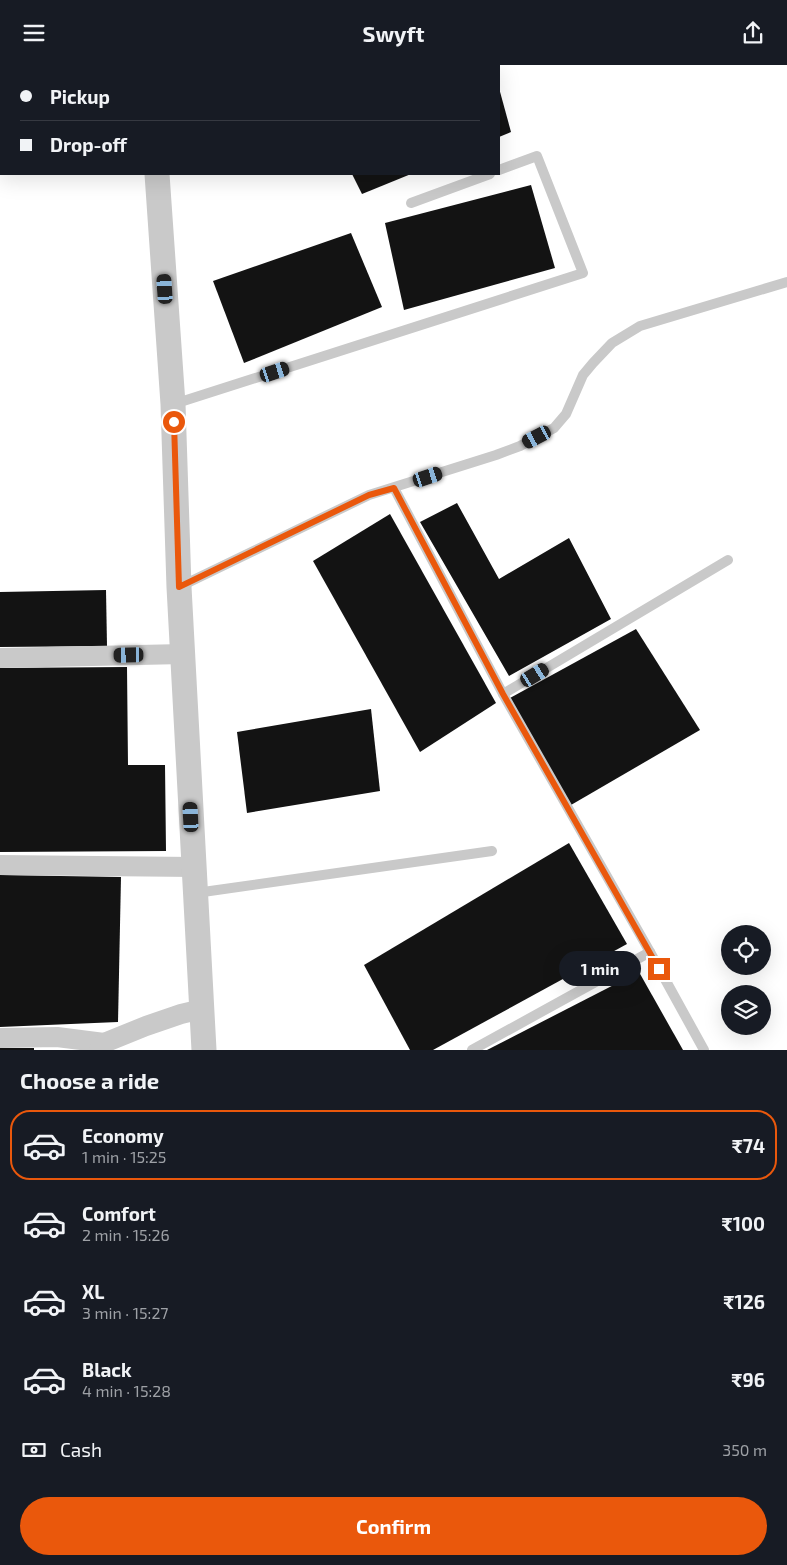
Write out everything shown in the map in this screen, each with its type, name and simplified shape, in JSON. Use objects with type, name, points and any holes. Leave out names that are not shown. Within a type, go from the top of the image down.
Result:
[{"type":"street","points":[[157,175],[173,404],[179,587],[204,1050]]},
{"type":"street","points":[[0,658],[184,654]]},
{"type":"street","points":[[0,865],[194,867]]},
{"type":"street","points":[[0,1038],[57,1037],[101,1047],[146,1026],[202,1009]]},
{"type":"lane","points":[[173,404],[584,273],[537,156],[500,170]]},
{"type":"lane","points":[[411,203],[487,175]]},
{"type":"lane","points":[[179,587],[369,495],[520,446],[554,428],[566,415],[583,375],[612,343],[640,326],[787,282]]},
{"type":"lane","points":[[394,488],[503,694],[704,1050]]},
{"type":"lane","points":[[503,694],[728,560]]},
{"type":"lane","points":[[195,893],[492,851]]},
{"type":"lane","points":[[472,1050],[650,952]]},
{"type":"building","points":[[500,92],[511,132],[500,137]]},
{"type":"building","points":[[352,175],[409,175],[362,194]]},
{"type":"building","points":[[531,185],[555,268],[404,310],[385,223]]},
{"type":"building","points":[[351,233],[382,307],[244,363],[213,281]]},
{"type":"building","points":[[457,503],[499,579],[569,538],[611,619],[509,676],[420,522]]},
{"type":"building","points":[[390,514],[496,703],[420,752],[313,561]]},
{"type":"building","points":[[106,590],[107,646],[0,647],[0,592]]},
{"type":"building","points":[[636,629],[700,730],[571,805],[510,698]]},
{"type":"building","points":[[127,667],[128,765],[165,765],[166,851],[0,852],[0,668]]},
{"type":"building","points":[[371,709],[380,791],[247,813],[237,732]]},
{"type":"building","points":[[569,843],[627,944],[433,1050],[410,1050],[364,965]]},
{"type":"building","points":[[0,875],[121,877],[118,1022],[0,1027]]},
{"type":"building","points":[[639,972],[683,1050],[487,1050]]},
{"type":"building","points":[[0,1048],[34,1048],[34,1050],[0,1050]]},
{"type":"route","points":[[174,422],[179,587],[369,495],[394,488],[503,694],[659,969]]}]
